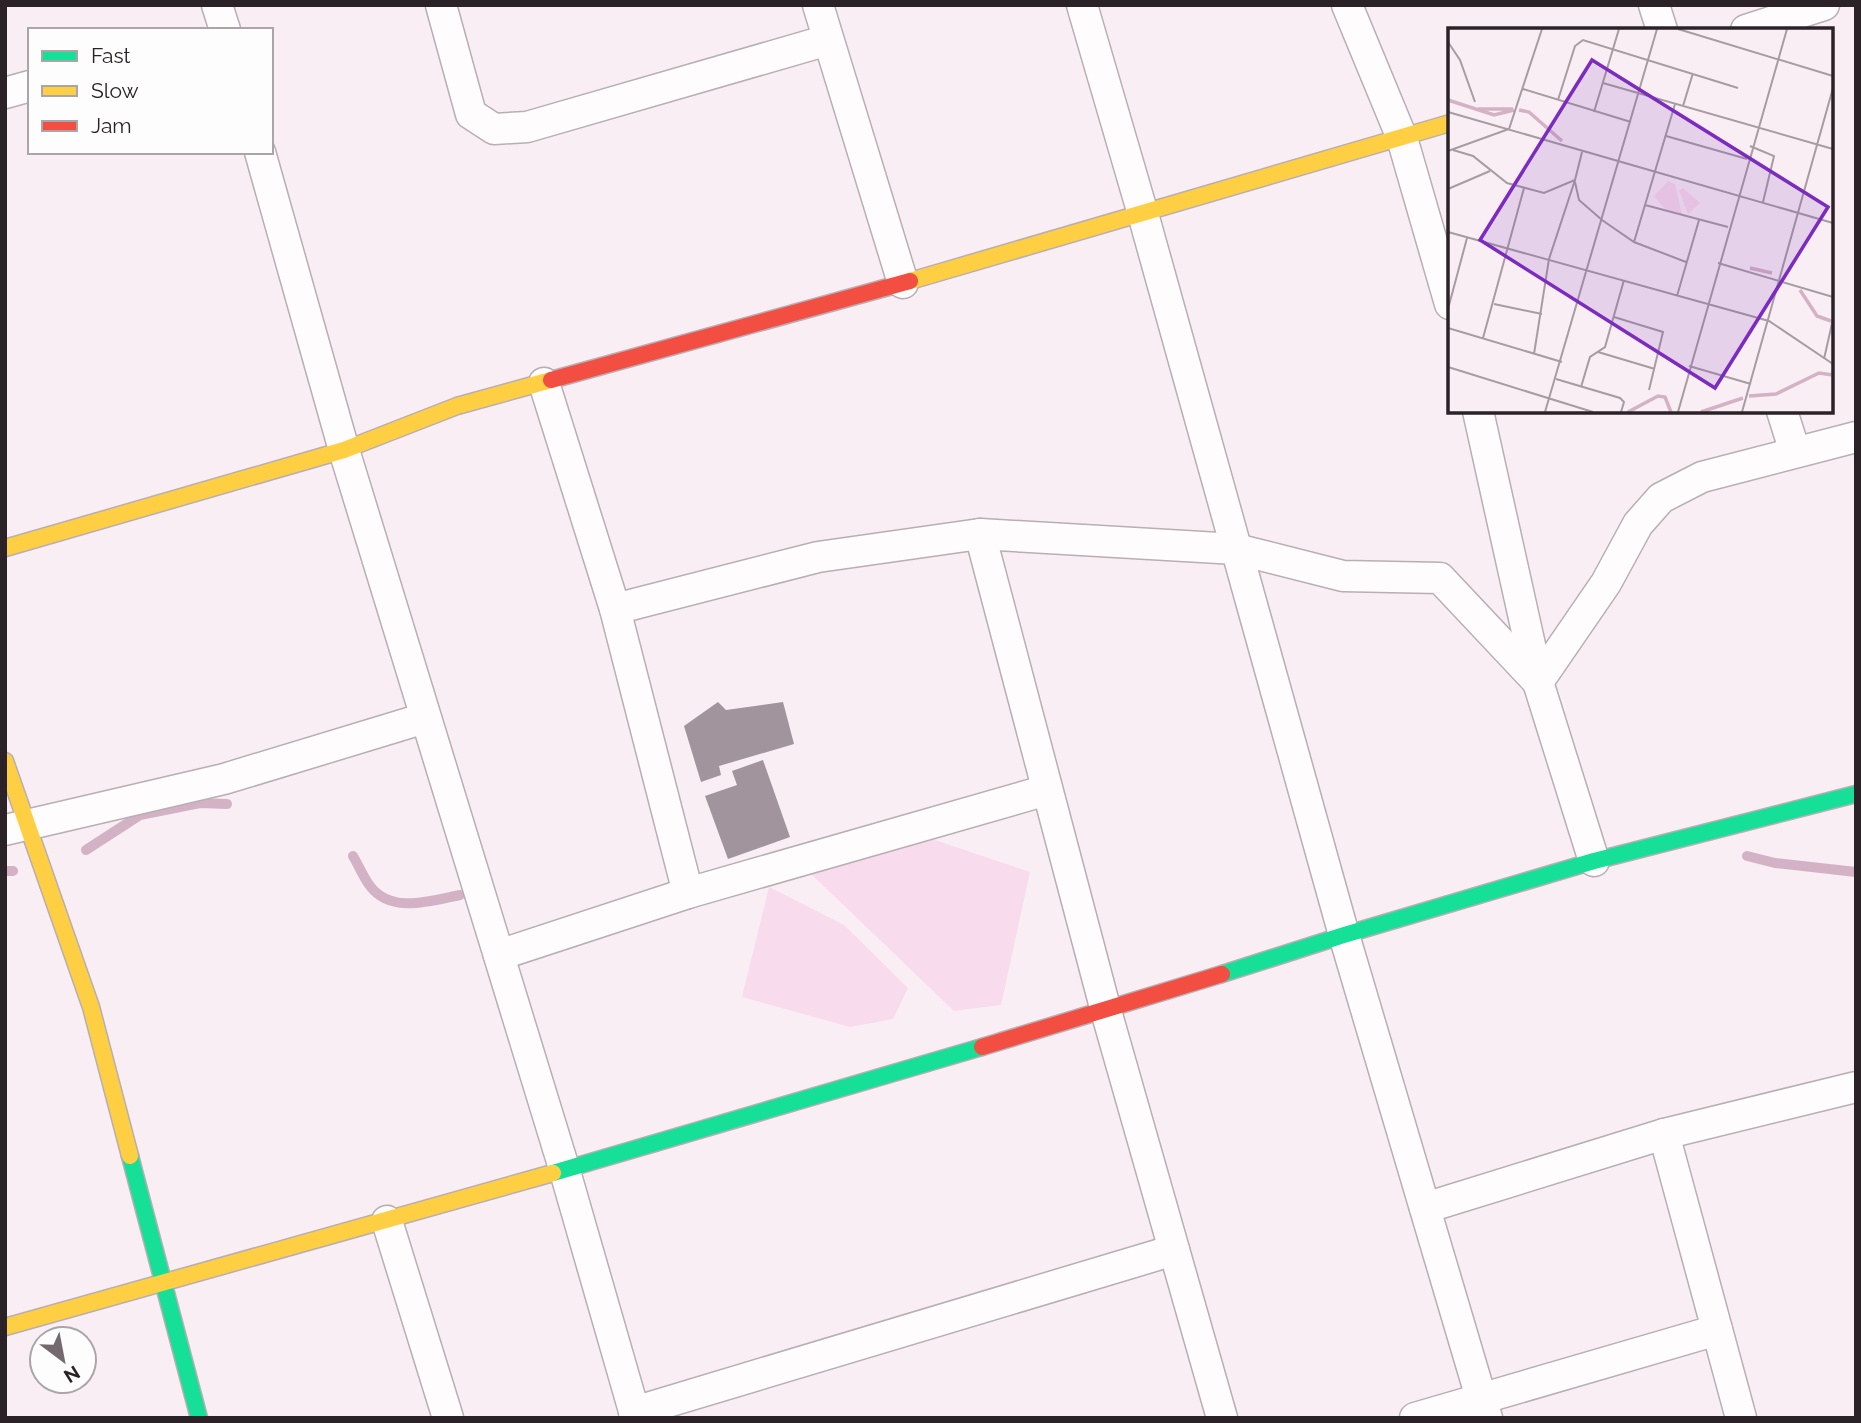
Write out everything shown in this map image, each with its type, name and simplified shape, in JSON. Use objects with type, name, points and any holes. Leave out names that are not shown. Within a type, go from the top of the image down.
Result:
[{"type":"street","points":[[217,5],[224,28]]},
{"type":"street","points":[[441,5],[471,114],[494,129],[527,127],[828,40]]},
{"type":"street","points":[[818,5],[902,284]]},
{"type":"street","points":[[1082,5],[1344,935],[1484,1408]]},
{"type":"street","points":[[1347,5],[1402,138],[1448,297]]},
{"type":"street","points":[[1654,5],[1661,28]]},
{"type":"street","points":[[1752,28],[1824,5]]},
{"type":"street","points":[[5,93],[28,87]]},
{"type":"street","points":[[5,548],[344,450],[457,406],[902,284],[1448,124]]},
{"type":"street","points":[[261,154],[344,450],[564,1168],[635,1415],[1174,1250]]},
{"type":"street","points":[[544,383],[615,609],[688,893]]},
{"type":"street","points":[[1478,413],[1538,682],[1594,862]]},
{"type":"street","points":[[1783,413],[1795,452]]},
{"type":"street","points":[[1538,682],[1606,583],[1638,524],[1661,498],[1702,477],[1856,437]]},
{"type":"street","points":[[980,534],[1106,1011],[1222,1418]]},
{"type":"street","points":[[615,609],[818,557],[980,534],[1236,550],[1343,576],[1440,578],[1538,682]]},
{"type":"street","points":[[17,827],[224,779],[425,718]]},
{"type":"street","points":[[5,761],[17,827],[91,1007],[199,1418]]},
{"type":"street","points":[[499,955],[688,893],[1047,790]]},
{"type":"street","points":[[5,1327],[387,1221],[1106,1011],[1344,935],[1594,862],[1856,794]]},
{"type":"street","points":[[1425,1208],[1664,1134],[1856,1087]]},
{"type":"street","points":[[1664,1134],[1741,1418]]},
{"type":"street","points":[[387,1221],[447,1418]]},
{"type":"street","points":[[1415,1418],[1484,1408],[1717,1330]]},
{"type":"shaded area","points":[[917,834],[1030,872],[1001,1005],[954,1011],[807,870]]},
{"type":"shaded area","points":[[769,887],[844,925],[908,988],[893,1019],[850,1027],[742,997]]},
{"type":"building","points":[[718,702],[726,710],[783,702],[794,744],[719,766],[721,775],[701,782],[684,726]]},
{"type":"building","points":[[763,760],[790,837],[728,859],[705,796],[737,785],[732,771]]},
{"type":"waterway","points":[[86,850],[140,815],[200,803],[227,804]]},
{"type":"waterway","points":[[353,856],[370,886],[389,900],[412,903],[460,895]]},
{"type":"waterway","points":[[1747,856],[1775,863],[1856,872]]},
{"type":"waterway","points":[[5,871],[13,871]]},
{"type":"traffic: fast","points":[[1222,974],[1594,861],[1856,794]]},
{"type":"traffic: fast","points":[[553,1173],[982,1047]]},
{"type":"traffic: fast","points":[[130,1156],[199,1418]]},
{"type":"traffic: slow","points":[[910,281],[1448,124]]},
{"type":"traffic: slow","points":[[5,548],[344,450],[457,406],[551,380]]},
{"type":"traffic: slow","points":[[5,761],[91,1007],[130,1156]]},
{"type":"traffic: slow","points":[[5,1327],[553,1173]]},
{"type":"traffic: jam","points":[[551,380],[910,281]]},
{"type":"traffic: jam","points":[[982,1047],[1222,974]]}]
